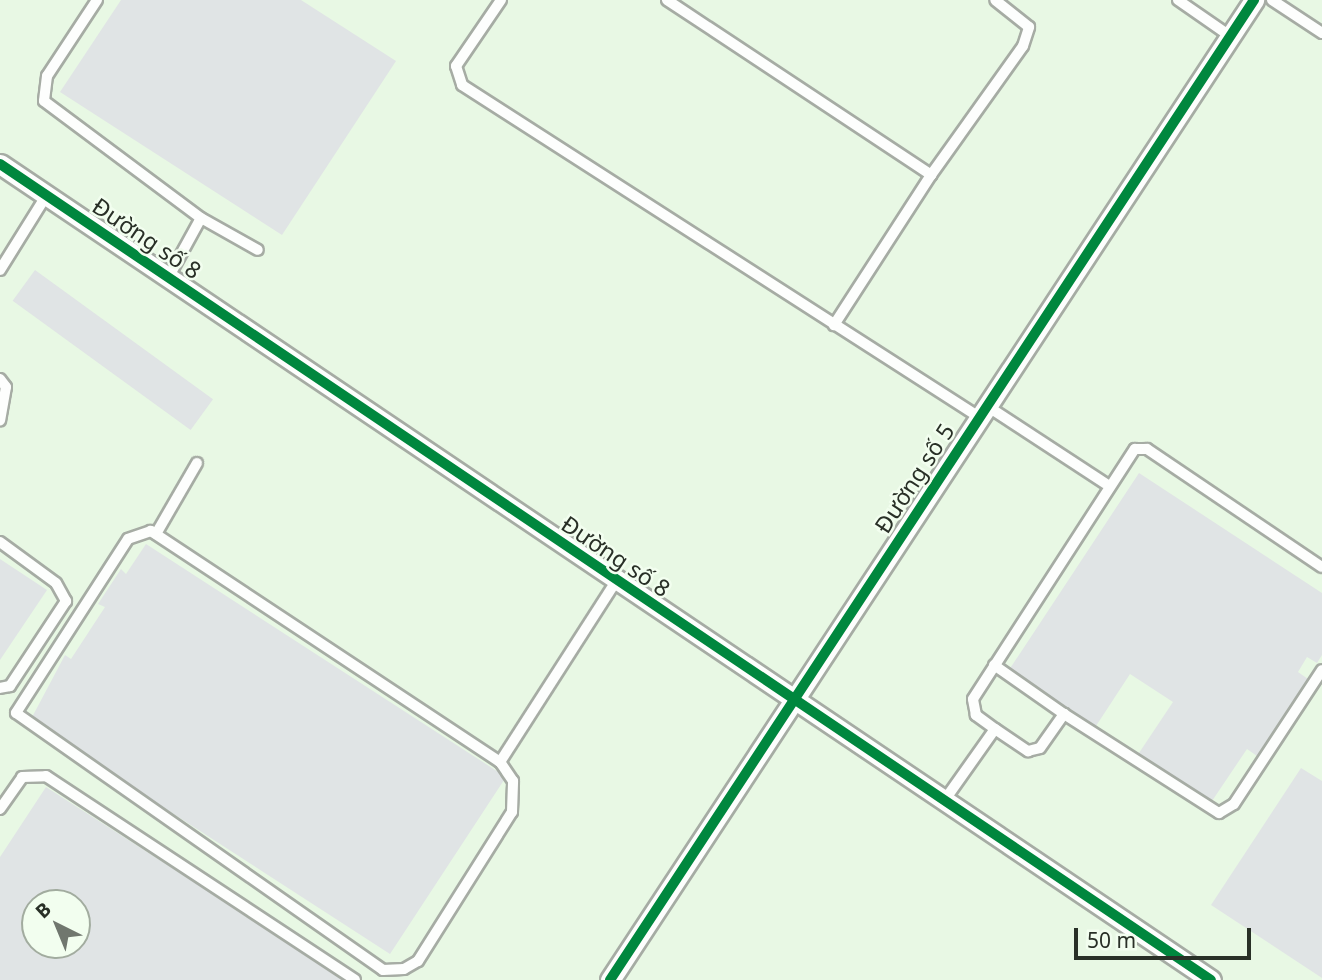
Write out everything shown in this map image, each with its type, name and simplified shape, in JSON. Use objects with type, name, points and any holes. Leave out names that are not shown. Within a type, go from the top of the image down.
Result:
[{"type":"street","name":"Đường số 5","points":[[610,980],[1254,0]]},
{"type":"street","name":"Đường số 8","points":[[0,164],[1211,980]]},
{"type":"lane","points":[[97,0],[47,76],[44,101],[201,218],[258,250]]},
{"type":"lane","points":[[501,0],[456,66],[462,85],[834,325],[1106,484]]},
{"type":"lane","points":[[667,0],[931,175]]},
{"type":"lane","points":[[834,325],[931,175],[1023,46],[1029,27],[995,0]]},
{"type":"lane","points":[[1178,0],[1230,36]]},
{"type":"lane","points":[[1272,0],[1322,33]]},
{"type":"lane","points":[[0,270],[46,196]]},
{"type":"lane","points":[[168,278],[201,218]]},
{"type":"lane","points":[[0,379],[6,387],[0,420]]},
{"type":"lane","points":[[1065,713],[1040,748],[1028,751],[995,729],[972,709],[994,665],[1106,484],[1135,449],[1147,449],[1322,567]]},
{"type":"lane","points":[[156,534],[197,463]]},
{"type":"lane","points":[[136,531],[156,534],[500,762],[513,781],[512,812],[418,961],[383,970],[16,713],[128,538],[136,531]]},
{"type":"lane","points":[[0,542],[56,583],[66,601],[10,686],[0,688]]},
{"type":"lane","points":[[500,762],[616,581]]},
{"type":"lane","points":[[994,665],[1219,813],[1234,804],[1322,670]]},
{"type":"lane","points":[[944,802],[995,729]]},
{"type":"lane","points":[[0,809],[22,777],[46,776],[355,980]]},
{"type":"shaded area","points":[[0,0],[1322,0],[1322,980],[0,980]]},
{"type":"building","points":[[121,0],[301,0],[396,61],[282,235],[60,92]]},
{"type":"building","points":[[35,270],[213,399],[191,430],[13,301]]},
{"type":"building","points":[[1139,473],[1322,593],[1322,655],[1317,663],[1307,657],[1298,672],[1308,679],[1257,756],[1247,749],[1210,804],[1137,756],[1173,702],[1130,674],[1096,726],[1009,670]]},
{"type":"building","points":[[146,544],[506,777],[390,954],[30,721],[65,655],[71,659],[105,607],[98,604],[121,569],[126,574]]},
{"type":"building","points":[[0,559],[47,590],[0,660]]},
{"type":"building","points":[[1301,768],[1322,781],[1322,978],[1211,905]]},
{"type":"building","points":[[46,787],[346,980],[0,980],[0,857]]},
{"type":"cycle path","points":[[610,980],[1254,0]]},
{"type":"cycle path","points":[[0,164],[1211,980]]}]
